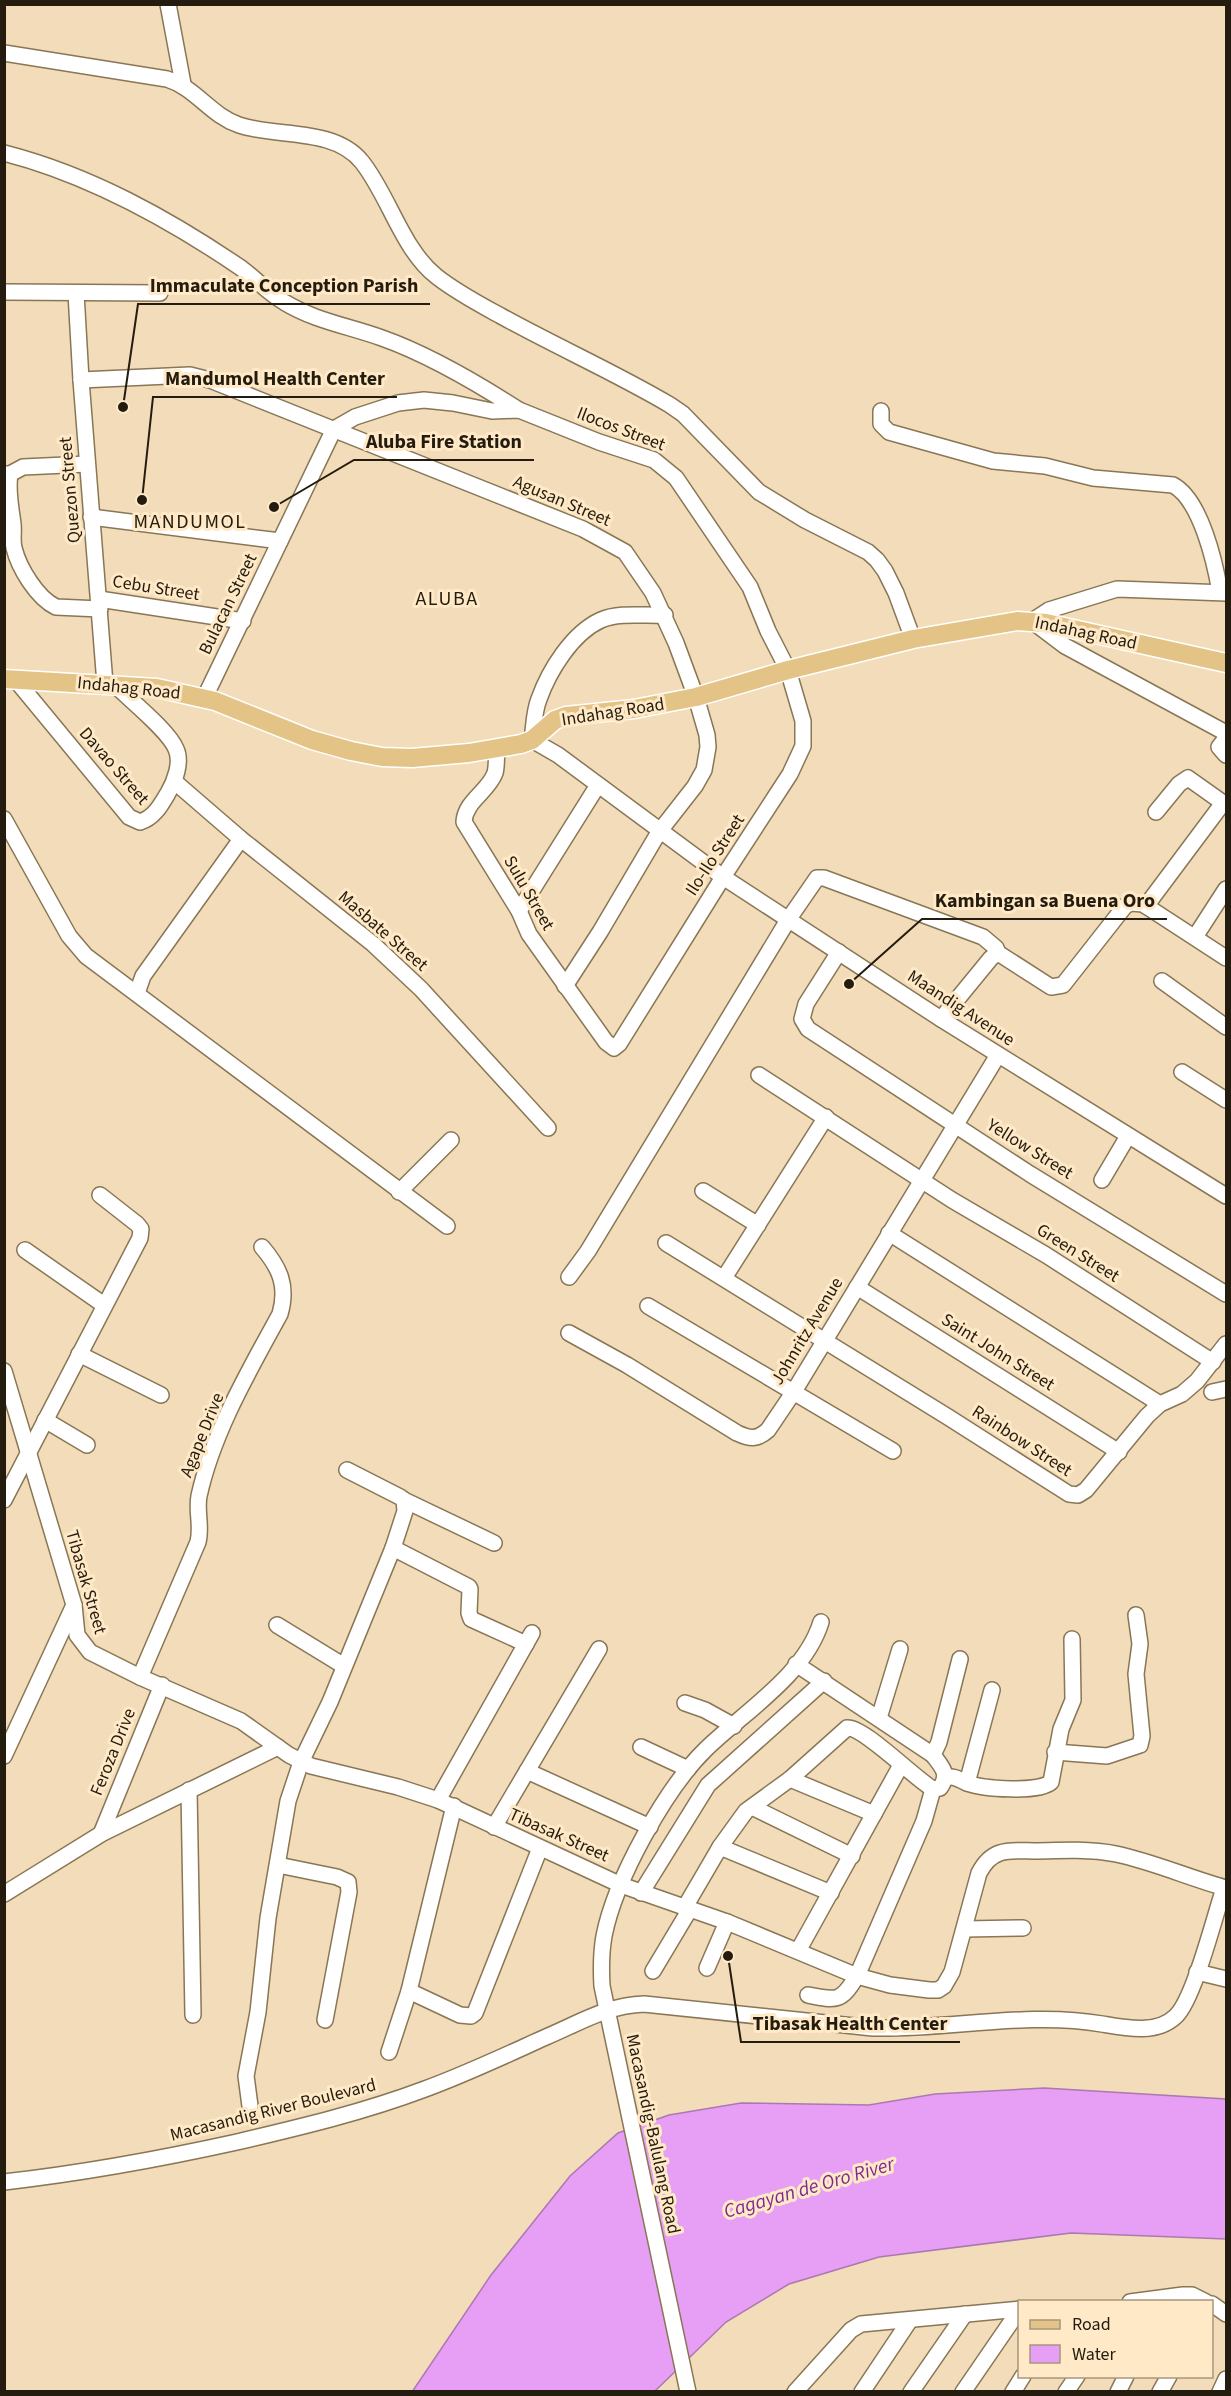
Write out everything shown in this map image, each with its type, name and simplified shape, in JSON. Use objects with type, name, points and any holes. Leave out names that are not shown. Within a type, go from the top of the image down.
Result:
[{"type":"main road","name":"Indahag Road","points":[[10,679],[157,688],[239,709],[312,740],[351,751],[382,757],[412,758],[497,749],[532,740],[555,720],[566,716],[634,709],[696,697],[788,670],[913,639],[1017,621],[1032,621],[1227,663]]},
{"type":"street","points":[[168,4],[183,84]]},
{"type":"street","points":[[4,53],[167,79],[183,84],[220,115],[237,124],[257,130],[320,138],[352,153],[361,161],[381,191],[416,255],[436,276],[465,296],[670,405],[683,414],[759,492],[805,520],[868,552],[885,570],[897,593],[913,639]]},
{"type":"street","points":[[4,153],[86,181],[143,207],[244,270],[283,302],[323,321],[382,338],[420,355],[519,410]]},
{"type":"street","points":[[4,292],[160,293]]},
{"type":"street","name":"Quezon Street","points":[[76,293],[91,517],[99,604],[110,684]]},
{"type":"street","name":"Agusan Street","points":[[81,380],[200,377],[606,540],[625,552],[636,565],[665,615],[696,697],[707,735],[707,759],[695,786],[659,831],[600,932],[565,986]]},
{"type":"street","name":"Ilocos Street","points":[[334,429],[376,409],[424,400],[492,411],[519,410],[599,442],[654,460],[676,478],[750,587],[768,631],[788,670]]},
{"type":"street","points":[[881,411],[881,424],[889,432],[971,456],[993,461],[1046,466],[1093,478],[1173,486],[1181,490],[1194,510],[1212,550],[1223,593],[1117,589],[1049,610],[1032,621],[1065,646],[1227,733]]},
{"type":"street","name":"Bulacan Street","points":[[204,699],[334,429]]},
{"type":"street","points":[[7,474],[23,467],[87,464]]},
{"type":"street","name":"Cebu Street","points":[[7,474],[13,546],[32,583],[56,608],[99,604],[243,621]]},
{"type":"street","points":[[91,517],[280,540]]},
{"type":"street","points":[[532,740],[538,699],[557,664],[582,634],[602,619],[665,615]]},
{"type":"street","name":"Ilo-Ilo Street","points":[[614,1048],[619,1044],[790,774],[803,746],[803,720],[788,670]]},
{"type":"street","name":"Davao Street","points":[[10,679],[134,821],[148,820],[175,782],[178,759],[175,746],[110,684]]},
{"type":"street","points":[[1227,738],[1219,747],[1227,755]]},
{"type":"street","name":"Maandig Avenue","points":[[532,740],[558,755],[723,877],[788,920],[941,1019],[1227,1196]]},
{"type":"street","name":"Sulu Street","points":[[497,749],[495,773],[488,787],[469,805],[464,822],[519,911],[525,927],[606,1042],[614,1048]]},
{"type":"street","points":[[1146,906],[1225,804],[1188,778],[1179,784],[1156,812]]},
{"type":"street","name":"Masbate Street","points":[[175,782],[348,924],[422,989],[548,1128]]},
{"type":"street","points":[[519,911],[598,785]]},
{"type":"street","points":[[4,819],[69,936],[86,956],[447,1226]]},
{"type":"street","points":[[137,993],[143,976],[242,839]]},
{"type":"street","points":[[569,1277],[588,1251],[788,920],[815,880],[824,878],[983,937],[996,948],[998,954],[1051,987],[1058,987],[1068,981],[1125,906],[1131,903],[1138,902],[1146,906],[1227,958]]},
{"type":"street","points":[[1195,937],[1227,889]]},
{"type":"street","name":"Yellow Street","points":[[839,952],[823,975],[803,1012],[804,1024],[956,1126],[1227,1294]]},
{"type":"street","points":[[941,1019],[991,958],[998,954]]},
{"type":"street","points":[[1162,981],[1227,1027]]},
{"type":"street","name":"Johnritz Avenue","points":[[569,1333],[627,1365],[727,1428],[747,1438],[758,1437],[768,1430],[793,1393],[998,1054]]},
{"type":"street","points":[[1182,1072],[1227,1100]]},
{"type":"street","name":"Green Street","points":[[759,1075],[921,1180],[1213,1362]]},
{"type":"street","points":[[724,1278],[826,1117]]},
{"type":"street","points":[[1102,1180],[1128,1136]]},
{"type":"street","points":[[399,1192],[451,1140]]},
{"type":"street","points":[[703,1191],[758,1225]]},
{"type":"street","points":[[5,1499],[136,1247],[141,1229],[100,1196]]},
{"type":"street","points":[[889,1233],[1160,1404]]},
{"type":"street","name":"Rainbow Street","points":[[666,1243],[1069,1494],[1078,1495],[1086,1490],[1147,1416],[1160,1404],[1182,1394],[1197,1382],[1227,1344]]},
{"type":"street","name":"Agape Drive","points":[[140,1677],[198,1542],[201,1531],[198,1499],[217,1442],[280,1314],[283,1302],[282,1278],[276,1264],[262,1247]]},
{"type":"street","points":[[25,1250],[104,1305]]},
{"type":"street","name":"Saint John Street","points":[[857,1287],[1119,1452]]},
{"type":"street","points":[[648,1306],[893,1451]]},
{"type":"street","points":[[79,1354],[161,1395]]},
{"type":"street","name":"Tibasak Street","points":[[5,1378],[74,1605],[77,1635],[84,1647],[102,1659],[140,1677],[241,1721],[301,1762],[327,1772],[398,1787],[454,1806],[494,1827],[621,1885],[727,1922],[857,1976],[890,1985],[938,1990],[944,1986],[952,1972],[979,1873],[990,1857],[1004,1851],[1059,1850],[1114,1854],[1158,1865],[1225,1888]]},
{"type":"street","points":[[45,1420],[87,1445]]},
{"type":"street","points":[[347,1470],[494,1543]]},
{"type":"street","points":[[250,2106],[246,2076],[258,2012],[268,1918],[288,1801],[301,1762],[393,1548],[405,1511],[404,1500]]},
{"type":"street","points":[[393,1548],[469,1587],[471,1619],[529,1638],[438,1800]]},
{"type":"street","points":[[4,1756],[74,1605]]},
{"type":"street","points":[[1055,1752],[1107,1756],[1116,1755],[1140,1744],[1142,1736],[1135,1665],[1140,1644],[1136,1615]]},
{"type":"street","name":"Macasandig-Balulang Road","points":[[688,2391],[606,2009],[602,1986],[602,1951],[609,1918],[621,1885],[650,1827],[671,1792],[706,1750],[765,1697],[796,1664],[817,1635],[821,1622]]},
{"type":"street","points":[[277,1625],[344,1666]]},
{"type":"street","points":[[945,1778],[953,1777],[989,1788],[1029,1788],[1047,1785],[1051,1782],[1060,1729],[1073,1700],[1072,1639]]},
{"type":"street","points":[[494,1827],[599,1649]]},
{"type":"street","points":[[879,1718],[900,1649]]},
{"type":"street","points":[[933,1755],[960,1659]]},
{"type":"street","points":[[653,1971],[720,1847],[752,1807],[790,1779],[847,1728],[853,1727],[862,1732],[901,1766],[933,1789],[940,1788],[945,1778],[944,1767],[933,1755],[796,1664]]},
{"type":"street","points":[[641,1893],[708,1785],[824,1682]]},
{"type":"street","name":"Feroza Drive","points":[[102,1834],[162,1685]]},
{"type":"street","points":[[967,1783],[992,1690]]},
{"type":"street","points":[[685,1703],[705,1710],[734,1725]]},
{"type":"street","points":[[641,1746],[688,1769]]},
{"type":"street","points":[[4,1894],[102,1834],[278,1747]]},
{"type":"street","points":[[798,1951],[901,1766]]},
{"type":"street","points":[[527,1771],[650,1827]]},
{"type":"street","points":[[790,1779],[874,1814]]},
{"type":"street","points":[[808,1995],[828,1999],[840,1998],[847,1992],[857,1976],[924,1821],[933,1789]]},
{"type":"street","points":[[189,1790],[193,2015]]},
{"type":"street","points":[[389,2052],[409,1991],[454,1806]]},
{"type":"street","points":[[752,1807],[852,1856]]},
{"type":"street","points":[[720,1847],[831,1893]]},
{"type":"street","points":[[409,1991],[460,2015],[471,2016],[475,2013],[540,1848]]},
{"type":"street","points":[[278,1865],[337,1877],[348,1882],[349,1892],[325,2020]]},
{"type":"street","name":"Macasandig River Boulevard","points":[[4,2182],[98,2169],[192,2152],[312,2124],[425,2089],[514,2052],[606,2009],[644,2004],[873,2028],[906,2029],[1066,2020],[1140,2028],[1156,2027],[1178,2015],[1197,1972],[1225,1888]]},
{"type":"street","points":[[708,1968],[727,1922]]},
{"type":"street","points":[[965,1929],[1023,1928]]},
{"type":"street","points":[[1197,1972],[1227,1979]]},
{"type":"street","points":[[1150,2300],[1192,2295],[1202,2300]]},
{"type":"street","points":[[1213,2306],[1227,2314]]},
{"type":"street","points":[[795,2391],[850,2330],[861,2324],[1018,2309]]},
{"type":"street","points":[[963,2391],[1018,2312]]},
{"type":"street","points":[[911,2391],[965,2314]]},
{"type":"street","points":[[862,2391],[910,2320]]},
{"type":"street","points":[[1013,2391],[1022,2378]]},
{"type":"street","points":[[1066,2391],[1076,2378]]},
{"type":"street","points":[[1160,2391],[1168,2378]]},
{"type":"street","points":[[1220,2391],[1227,2379]]},
{"type":"water","name":"Cagayan de Oro River","points":[[1044,2088],[1226,2099],[1226,2239],[1071,2233],[879,2257],[789,2284],[726,2322],[655,2391],[412,2392],[491,2275],[570,2176],[618,2133],[669,2115],[741,2103],[869,2105],[935,2094]]},
{"type":"place","name":"Immaculate Conception Parish","points":[[123,407]]},
{"type":"place","name":"Mandumol Health Center","points":[[142,500]]},
{"type":"place","name":"Aluba Fire Station","points":[[274,507]]},
{"type":"place","name":"Kambingan sa Buena Oro","points":[[849,984]]},
{"type":"place","name":"Tibasak Health Center","points":[[728,1956]]},
{"type":"district","name":"MANDUMOL","points":[[190,522]]},
{"type":"district","name":"ALUBA","points":[[447,599]]}]
